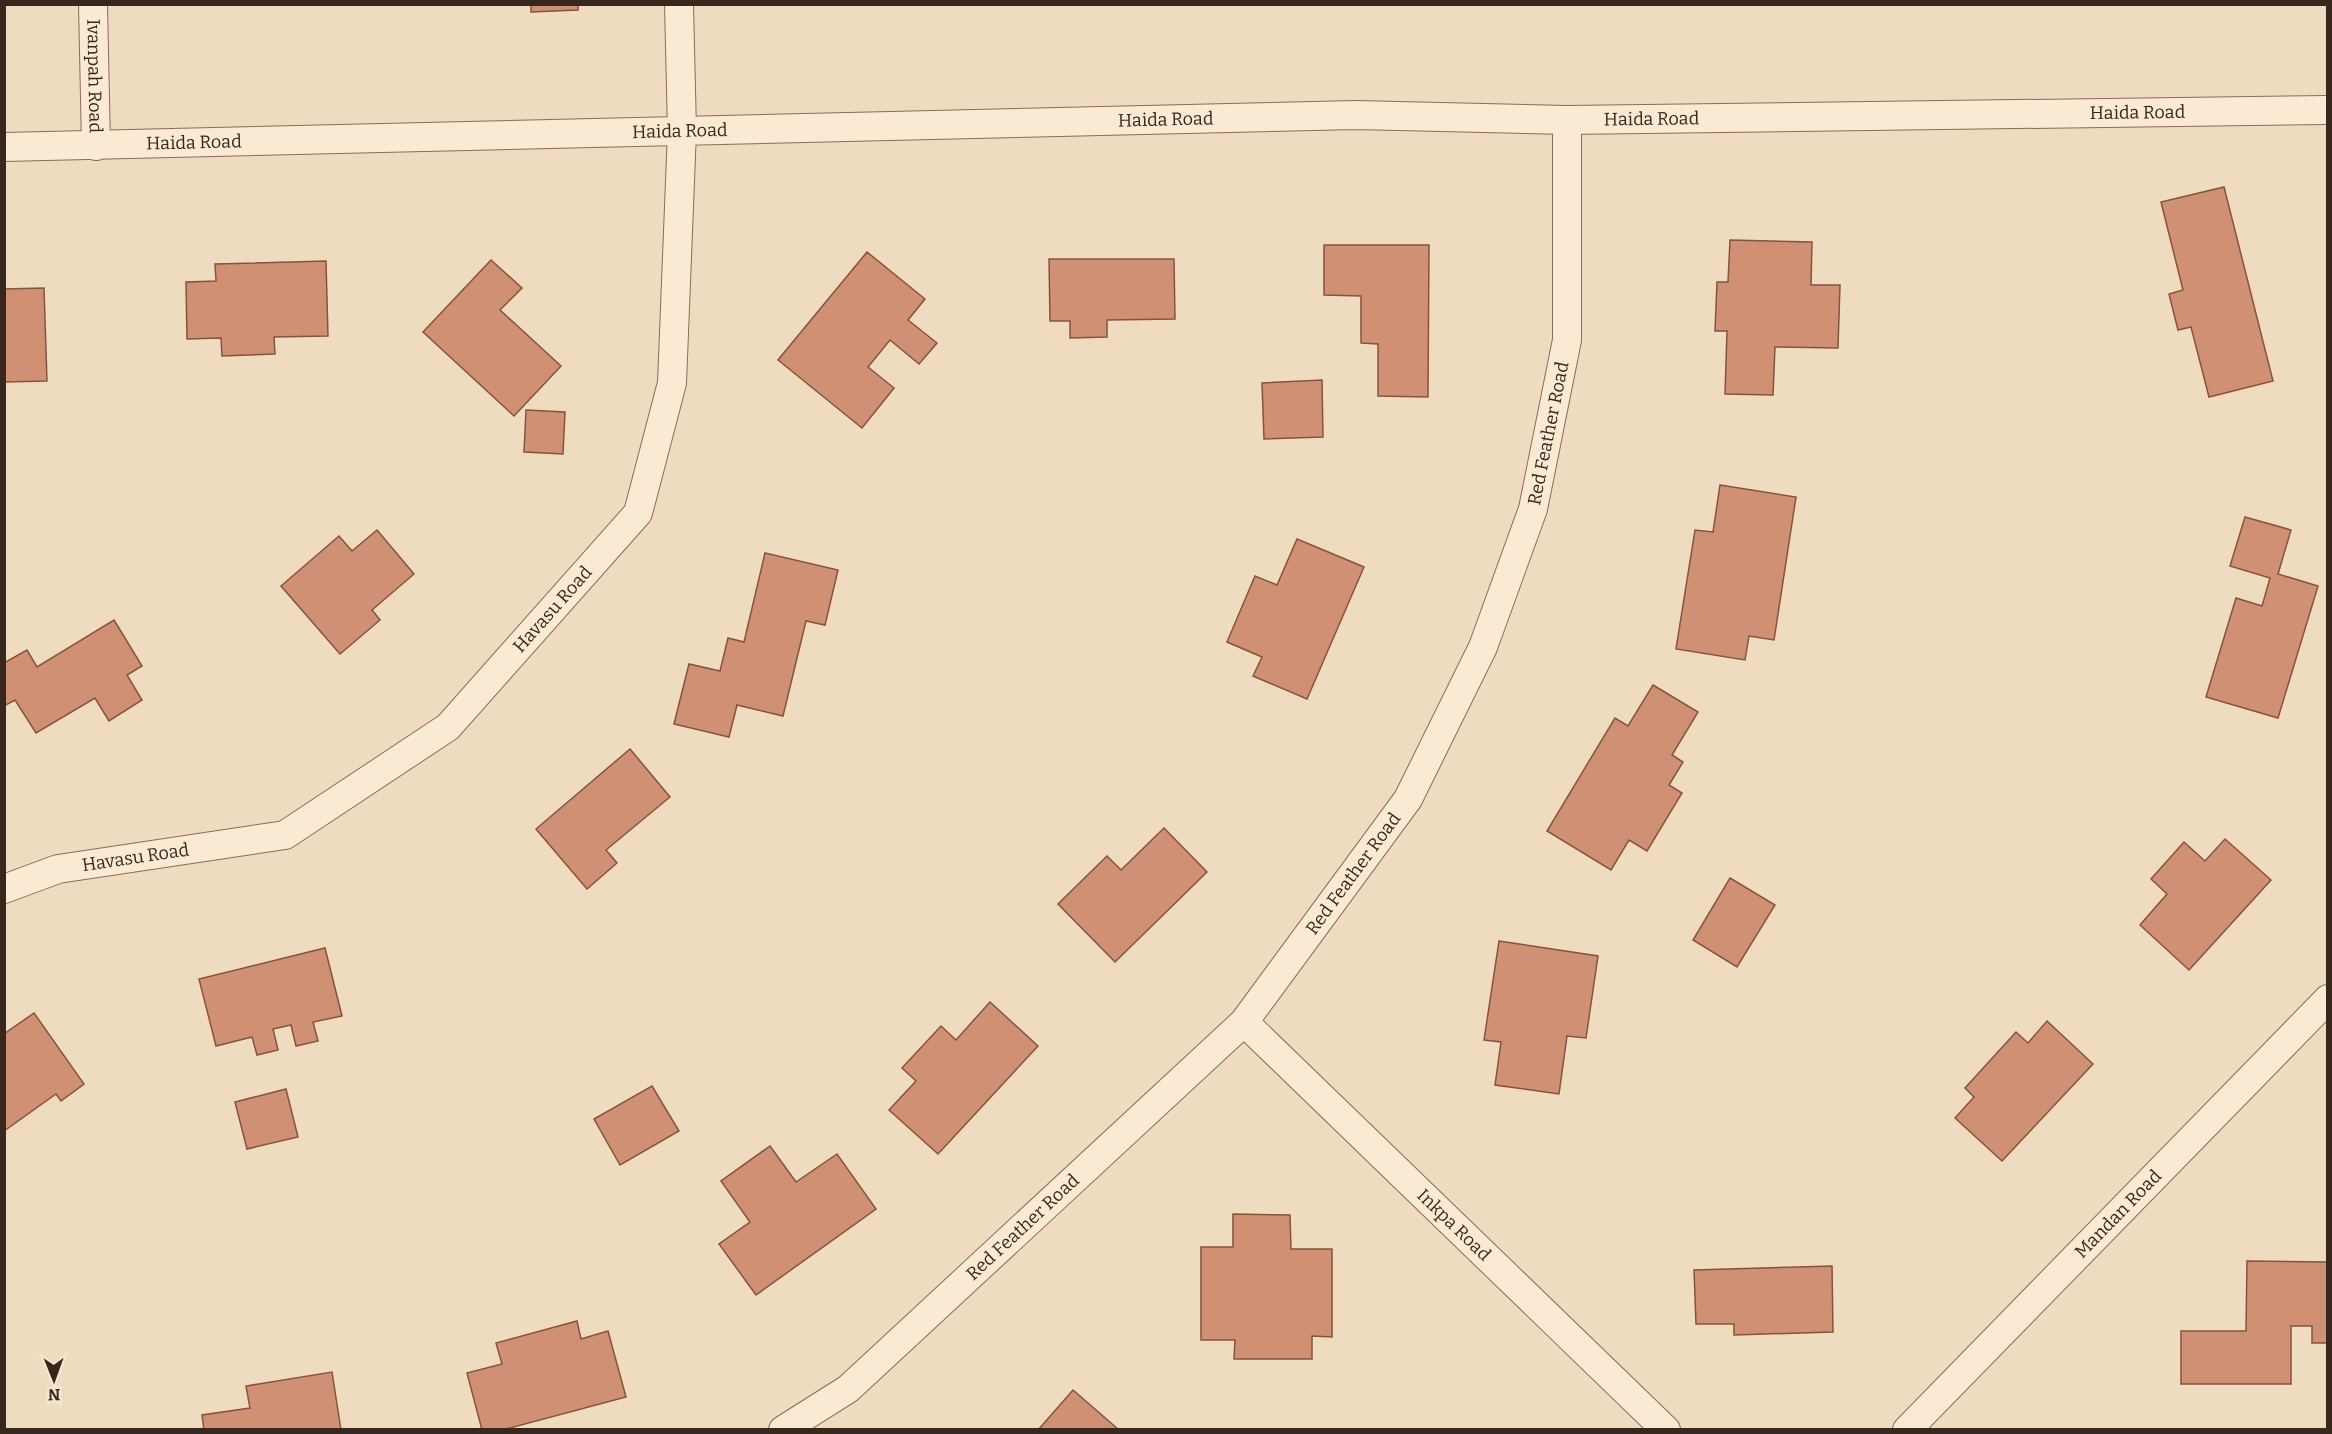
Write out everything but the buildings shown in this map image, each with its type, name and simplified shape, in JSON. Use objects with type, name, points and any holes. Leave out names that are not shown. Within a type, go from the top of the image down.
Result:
[{"type":"street","name":"Ivanpah Road","points":[[93,4],[96,146]]},
{"type":"street","name":"Havasu Road","points":[[4,890],[58,869],[285,835],[448,727],[638,513],[672,383],[682,131],[680,4]]},
{"type":"street","name":"Haida Road","points":[[4,147],[1356,115],[1567,120],[2328,110]]},
{"type":"street","name":"Red Feather Road","points":[[783,1430],[848,1389],[1244,1022],[1408,799],[1483,647],[1533,509],[1567,340],[1567,120]]},
{"type":"street","name":"Mandan Road","points":[[1907,1430],[2324,1008]]},
{"type":"street","name":"Inkpa Road","points":[[1244,1022],[1666,1430]]}]
